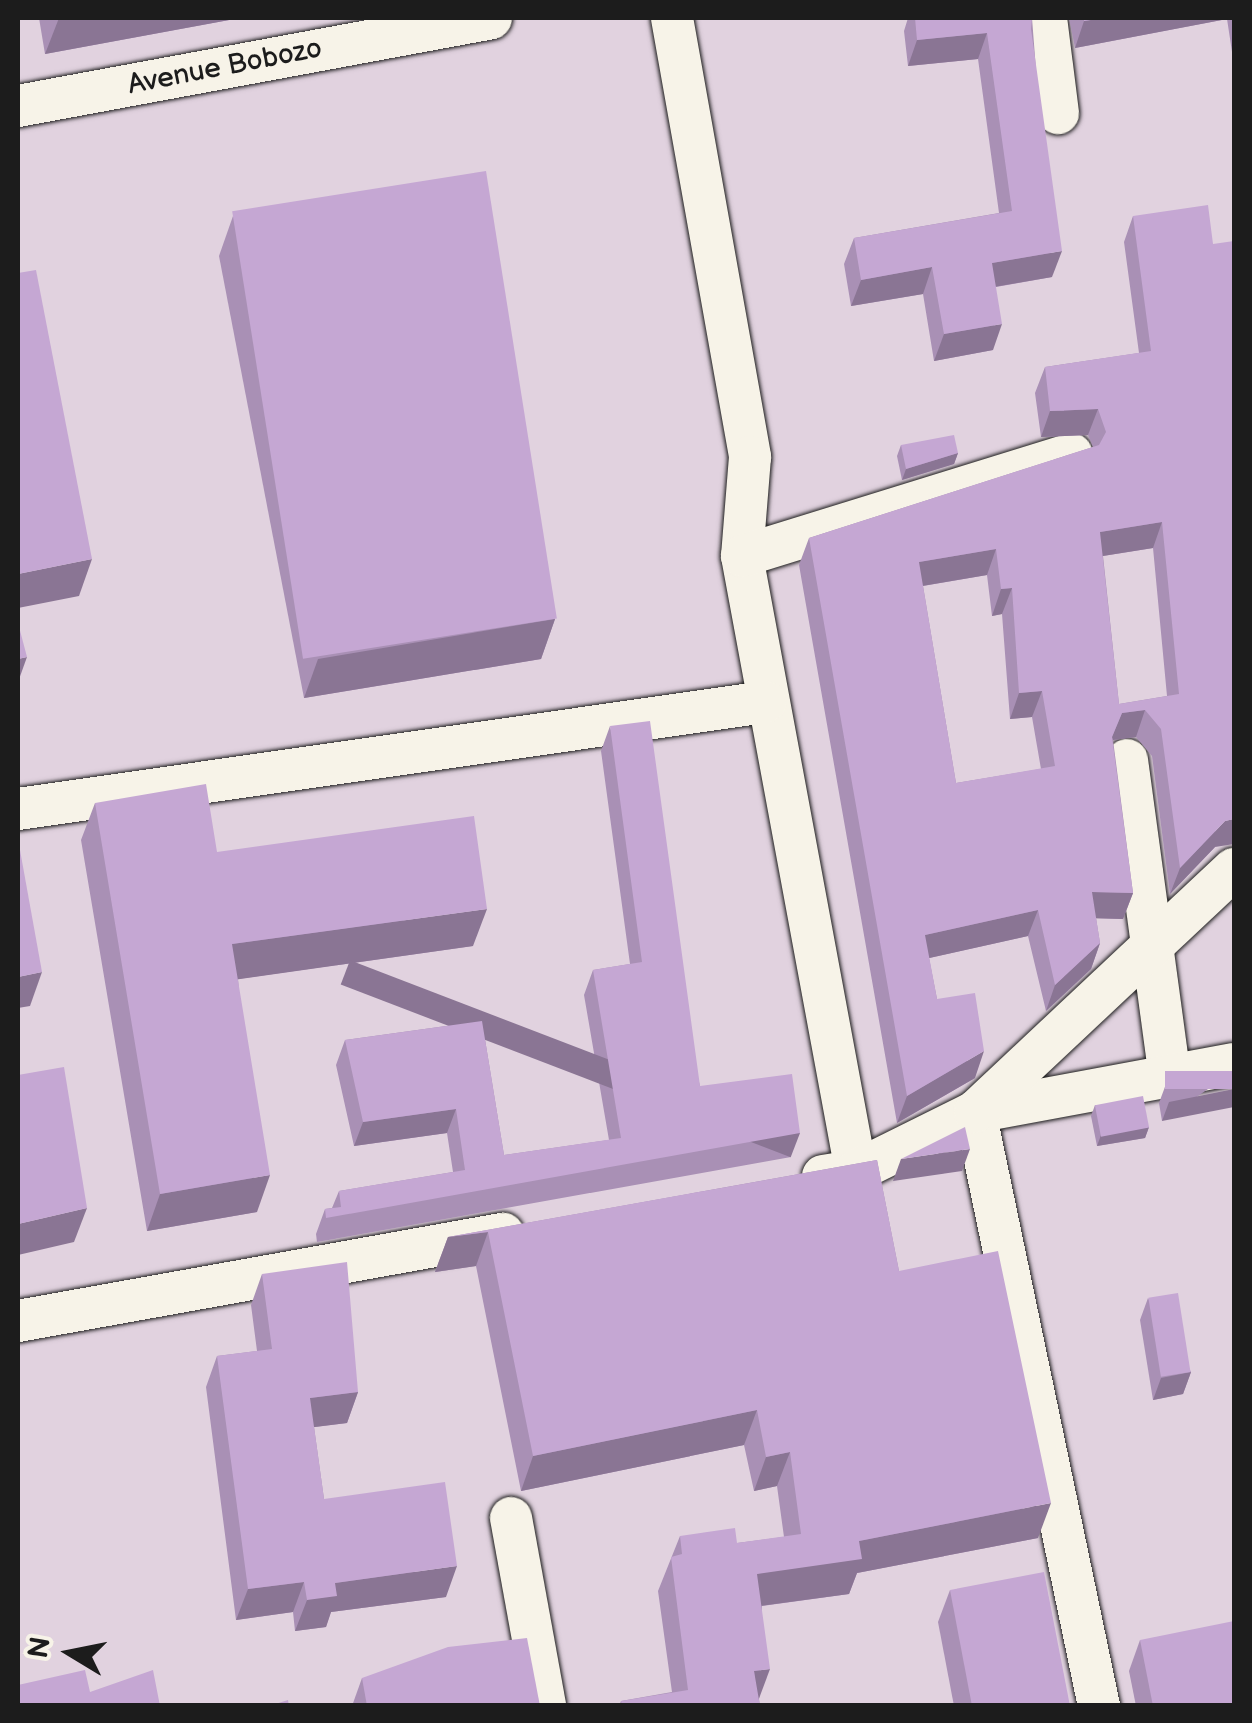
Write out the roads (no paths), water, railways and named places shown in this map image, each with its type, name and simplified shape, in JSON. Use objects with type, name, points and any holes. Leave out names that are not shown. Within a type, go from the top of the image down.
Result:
[{"type":"street","name":"Avenue Bobozo","points":[[18,106],[490,18]]},
{"type":"street","points":[[672,18],[750,457],[742,556],[766,702],[856,1170]]},
{"type":"street","points":[[1046,18],[1058,114]]},
{"type":"street","points":[[742,556],[1072,454]]},
{"type":"street","points":[[18,808],[766,702]]},
{"type":"street","points":[[1126,760],[1170,1076]]},
{"type":"street","points":[[976,1112],[1234,869]]},
{"type":"street","points":[[778,1184],[856,1170],[976,1112],[1234,1064]]},
{"type":"street","points":[[976,1112],[1098,1706]]},
{"type":"street","points":[[18,1321],[544,1226]]},
{"type":"street","points":[[510,1518],[545,1706]]}]
